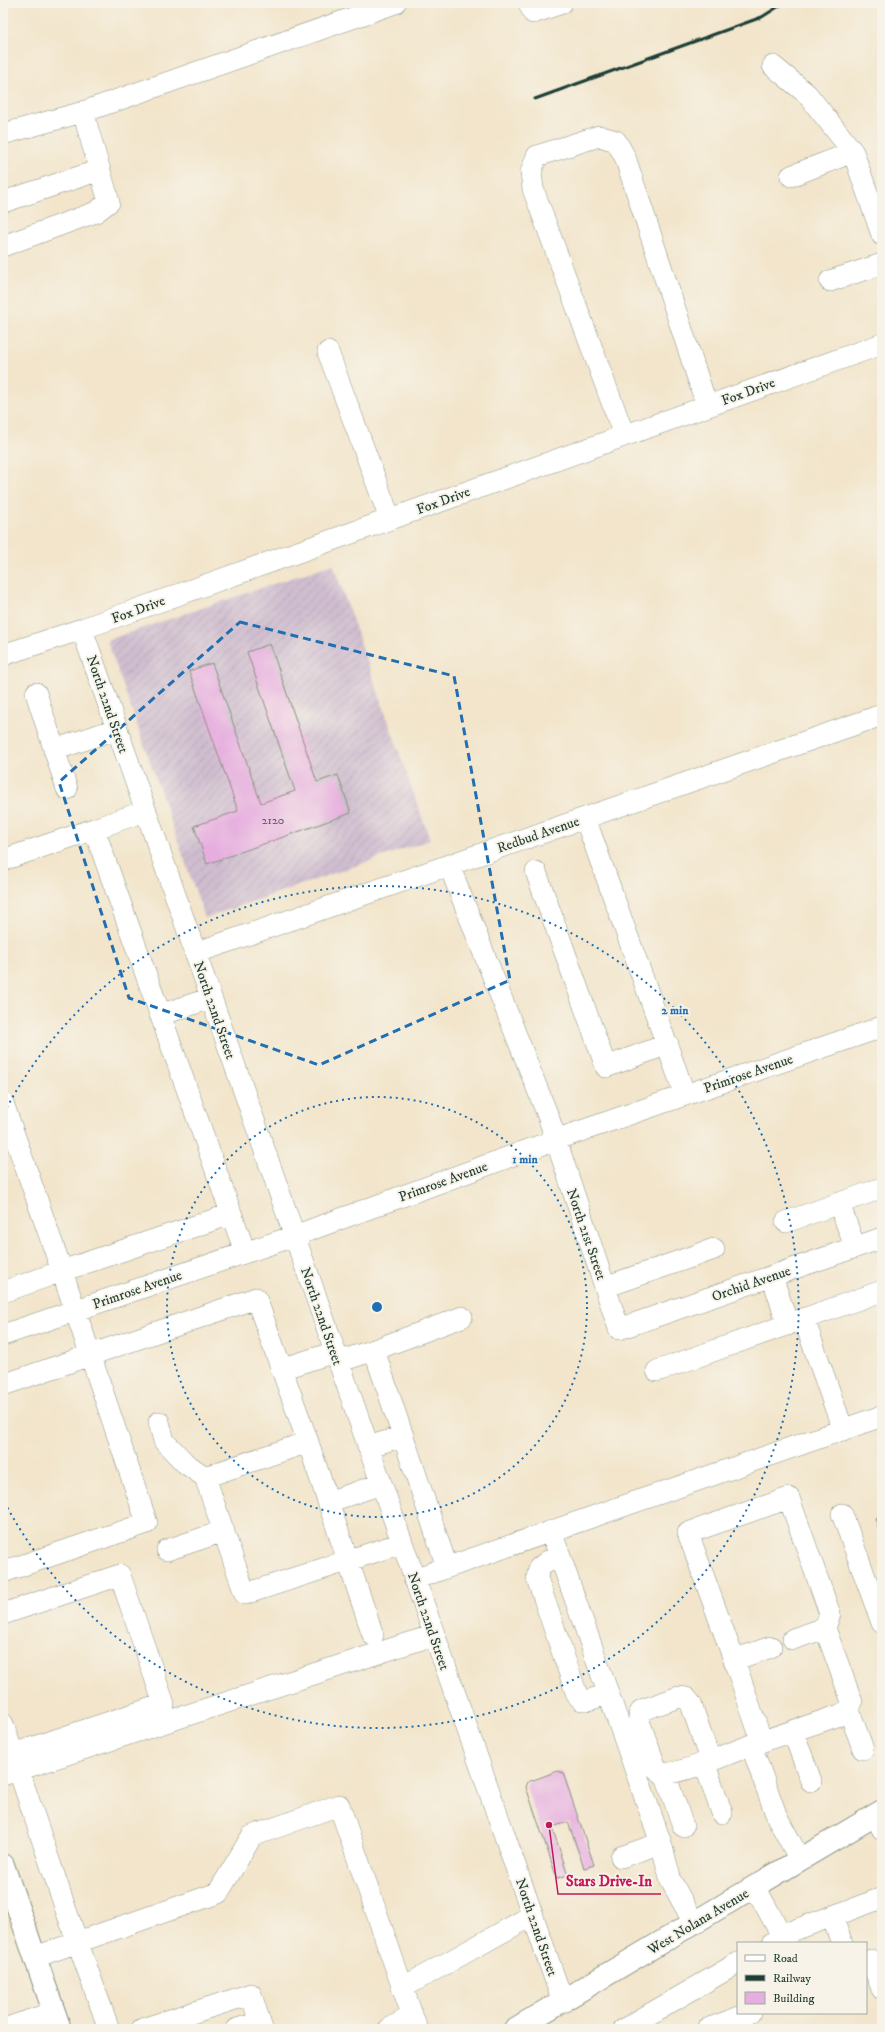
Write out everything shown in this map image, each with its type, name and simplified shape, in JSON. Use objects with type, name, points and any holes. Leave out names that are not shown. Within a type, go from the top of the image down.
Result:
[{"type":"main road","name":"West Nolana Avenue","points":[[526,2026],[563,2002],[800,1860],[880,1818]]},
{"type":"main road","points":[[3,1864],[57,2020]]},
{"type":"street","points":[[3,134],[84,112],[395,3]]},
{"type":"street","points":[[529,3],[533,13],[562,3]]},
{"type":"street","points":[[773,66],[807,94],[853,152],[882,235]]},
{"type":"street","points":[[3,246],[96,212],[109,202],[84,112]]},
{"type":"street","points":[[624,435],[533,189],[531,172],[537,156],[599,136],[616,141],[625,157],[707,406]]},
{"type":"street","points":[[791,176],[853,152]]},
{"type":"street","points":[[3,202],[100,170]]},
{"type":"street","points":[[830,281],[882,264]]},
{"type":"street","name":"Fox Drive","points":[[3,655],[82,629],[882,344]]},
{"type":"street","points":[[328,352],[390,519]]},
{"type":"street","name":"North 22nd Street","points":[[82,629],[563,2002]]},
{"type":"street","points":[[36,693],[67,789]]},
{"type":"street","name":"Redbud Avenue","points":[[195,953],[882,715]]},
{"type":"street","points":[[54,750],[116,729]]},
{"type":"street","points":[[3,860],[94,830],[145,811]]},
{"type":"street","points":[[585,818],[668,1044],[685,1095]]},
{"type":"street","points":[[94,830],[245,1252]]},
{"type":"street","name":"North 21st Street","points":[[449,865],[548,1116],[619,1329]]},
{"type":"street","points":[[536,872],[606,1067],[668,1044]]},
{"type":"street","points":[[160,1015],[211,998]]},
{"type":"street","name":"Primrose Avenue","points":[[3,1335],[294,1236],[555,1140],[882,1027]]},
{"type":"street","points":[[3,1102],[76,1310],[146,1524],[3,1572]]},
{"type":"street","points":[[786,1222],[882,1188]]},
{"type":"street","points":[[839,1203],[855,1247]]},
{"type":"street","points":[[3,1292],[231,1214]]},
{"type":"street","name":"Orchid Avenue","points":[[619,1329],[882,1238]]},
{"type":"street","points":[[605,1287],[714,1249]]},
{"type":"street","points":[[772,1276],[796,1322],[842,1430]]},
{"type":"street","points":[[657,1371],[882,1291]]},
{"type":"street","points":[[3,1385],[256,1298],[308,1442],[373,1635]]},
{"type":"street","points":[[281,1369],[374,1350],[462,1317]]},
{"type":"street","points":[[374,1350],[447,1567]]},
{"type":"street","points":[[414,1579],[882,1416]]},
{"type":"street","points":[[159,1422],[164,1442],[185,1463],[205,1477],[245,1594],[402,1543]]},
{"type":"street","points":[[368,1447],[403,1436]]},
{"type":"street","points":[[205,1477],[308,1442]]},
{"type":"street","points":[[328,1502],[381,1484]]},
{"type":"street","points":[[800,1860],[776,1817],[734,1660],[688,1533],[789,1498],[830,1614],[825,1628],[852,1702],[849,1710],[863,1749]]},
{"type":"street","points":[[842,1514],[882,1623]]},
{"type":"street","points":[[167,1550],[224,1531]]},
{"type":"street","points":[[551,1531],[661,1843],[671,1881],[694,1923]]},
{"type":"street","points":[[560,1557],[548,1561],[539,1568],[537,1578],[577,1695],[582,1700],[589,1700],[608,1694]]},
{"type":"street","points":[[3,1614],[120,1575],[164,1704],[12,1766]]},
{"type":"street","points":[[549,1613],[576,1603]]},
{"type":"street","points":[[793,1639],[825,1628]]},
{"type":"street","points":[[12,1766],[434,1635]]},
{"type":"street","points":[[564,1657],[592,1647]]},
{"type":"street","points":[[734,1660],[771,1647]]},
{"type":"street","points":[[722,1813],[707,1761],[691,1704],[686,1698],[679,1697],[642,1710],[639,1715],[639,1721],[656,1768],[662,1774],[671,1774],[707,1761],[757,1743],[840,1715],[849,1710]]},
{"type":"street","points":[[3,1724],[12,1766],[109,2029]]},
{"type":"street","points":[[794,1731],[811,1781]]},
{"type":"street","points":[[665,1774],[683,1826]]},
{"type":"street","points":[[35,1957],[218,1893],[252,1836],[339,1805],[414,2022],[389,2029]]},
{"type":"street","points":[[621,1857],[661,1843]]},
{"type":"street","points":[[755,1887],[781,1941],[792,1931],[882,1898]]},
{"type":"street","points":[[402,1988],[533,1915]]},
{"type":"street","points":[[832,1917],[842,1942]]},
{"type":"street","points":[[867,1962],[871,1960],[882,1989]]},
{"type":"street","points":[[624,2029],[737,1964]]},
{"type":"street","points":[[142,2029],[251,1994],[261,2025],[237,2029]]},
{"type":"street","points":[[707,2029],[747,2014]]},
{"type":"street","points":[[4,2029],[57,2020]]},
{"type":"highlighted area","points":[[240,622],[454,676],[510,980],[319,1065],[129,998],[59,782]]},
{"type":"shaded area","points":[[333,564],[430,840],[205,918],[107,640]]},
{"type":"building","points":[[270,644],[317,782],[338,775],[351,813],[207,864],[194,826],[238,811],[189,671],[212,663],[261,803],[295,791],[247,652]]},
{"type":"building","points":[[882,1516],[882,1539],[875,1519]]},
{"type":"building","points":[[558,1771],[563,1773],[594,1865],[584,1868],[568,1822],[552,1827],[568,1875],[557,1878],[526,1787],[528,1782]]},
{"type":"railway","points":[[535,99],[762,17],[784,3]]},
{"type":"place","name":"Stars Drive-In","points":[[549,1825]]}]
